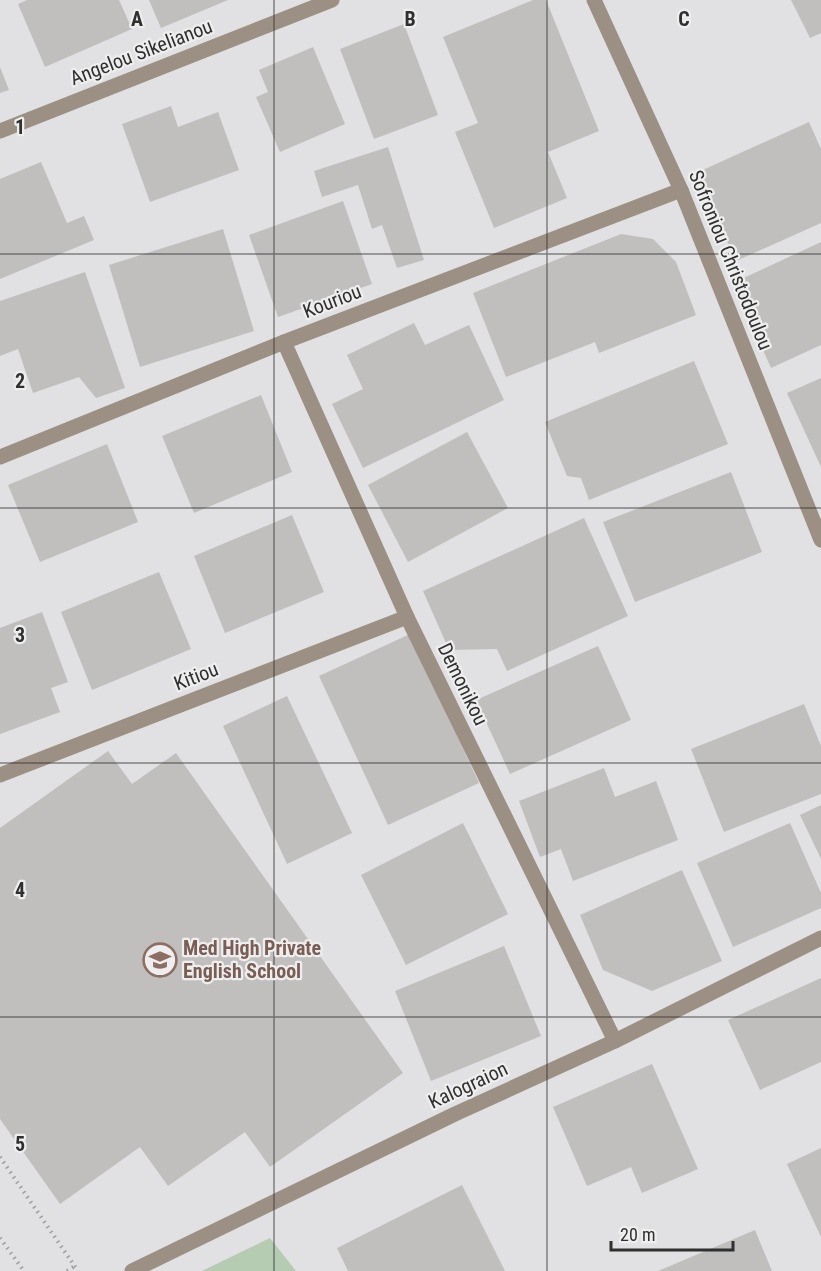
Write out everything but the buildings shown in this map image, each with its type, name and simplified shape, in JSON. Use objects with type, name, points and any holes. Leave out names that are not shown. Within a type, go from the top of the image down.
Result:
[{"type":"street","name":"Angelou Sikelianou","points":[[0,131],[332,0]]},
{"type":"street","name":"Sofroniou Christodoulou","points":[[594,0],[681,190],[821,540]]},
{"type":"street","name":"Kouriou","points":[[0,457],[284,342],[681,190]]},
{"type":"street","name":"Demonikou","points":[[284,342],[407,617],[615,1041]]},
{"type":"street","name":"Kitiou","points":[[0,775],[407,617]]},
{"type":"street","name":"Kalograion","points":[[132,1271],[455,1114],[615,1041],[821,938]]},
{"type":"path","points":[[0,1157],[77,1269],[67,1271]]},
{"type":"path","points":[[0,1238],[24,1271]]},
{"type":"green space","points":[[270,1238],[296,1271],[202,1271]]},
{"type":"place","name":"Med High Private English School","points":[[160,960]]}]
